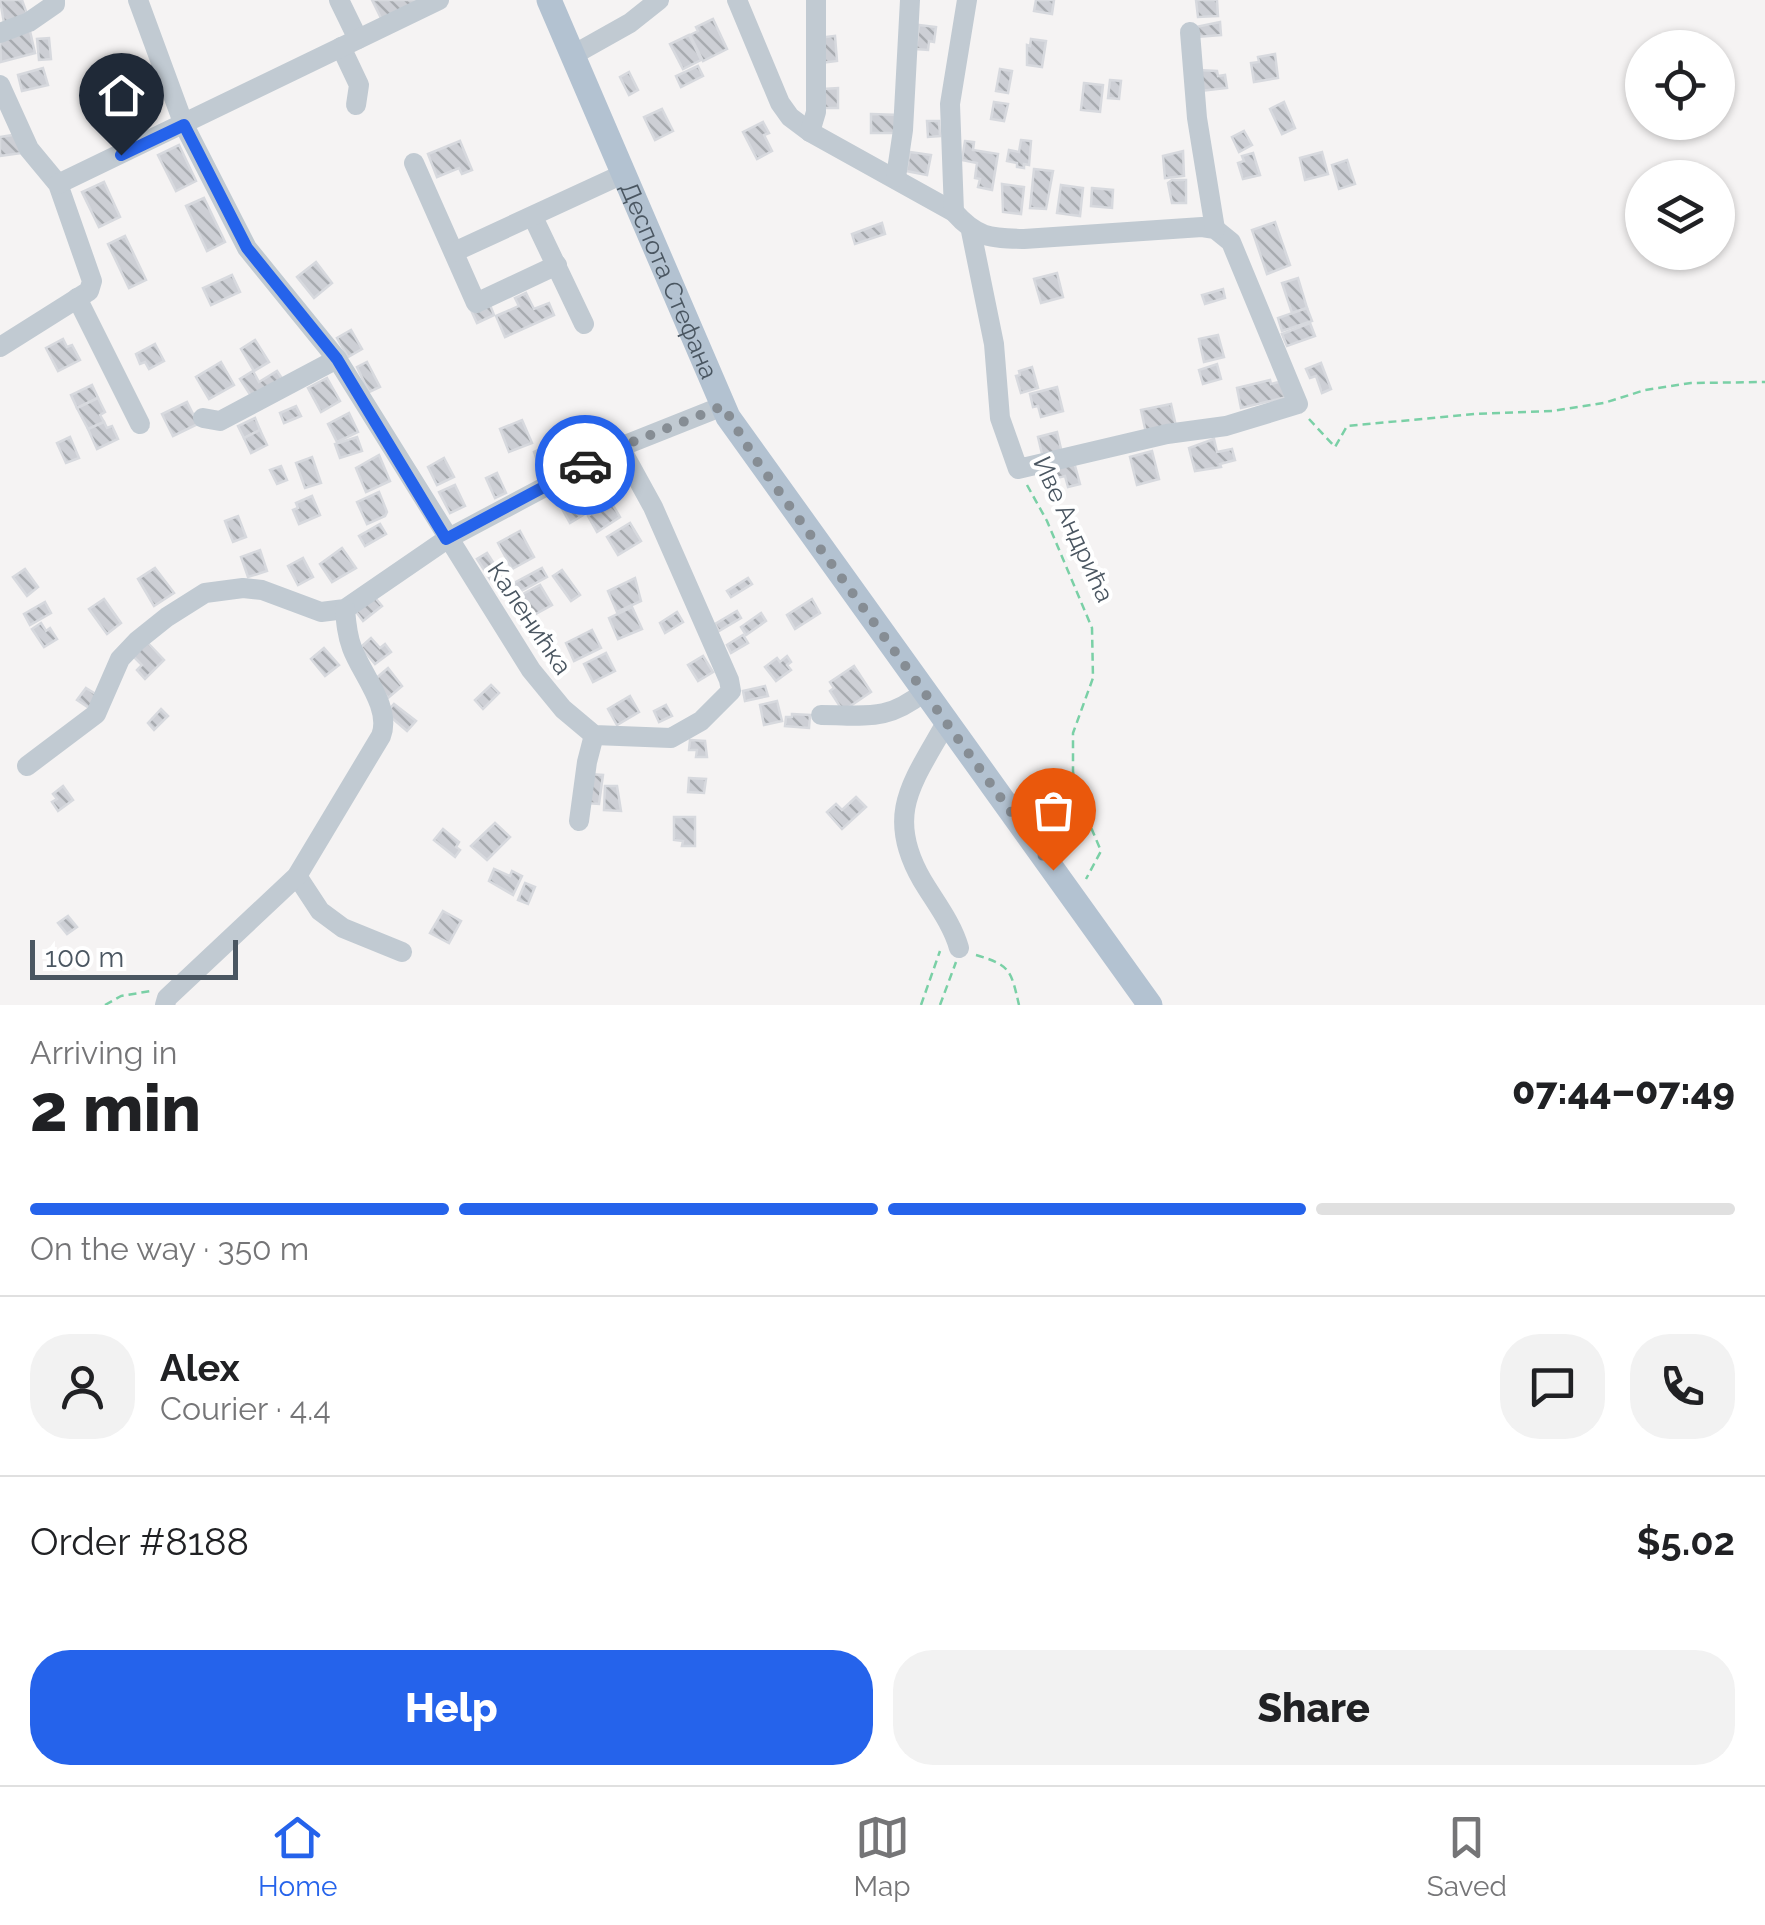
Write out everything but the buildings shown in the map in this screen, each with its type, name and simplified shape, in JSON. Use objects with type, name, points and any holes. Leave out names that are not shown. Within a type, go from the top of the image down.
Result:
[{"type":"main road","name":"Деспота Стефана","points":[[549,0],[723,406],[754,457],[1150,1005]]},
{"type":"street","points":[[0,33],[29,22],[55,4],[55,0]]},
{"type":"street","name":"Каленићка","points":[[138,0],[184,125],[247,248],[337,359],[530,670],[563,709],[594,736]]},
{"type":"street","points":[[339,0],[359,85],[356,105]]},
{"type":"street","points":[[58,184],[439,0]]},
{"type":"street","points":[[573,55],[630,23],[659,0]]},
{"type":"street","points":[[737,0],[780,103],[790,117],[954,212],[971,231],[998,238],[1024,238],[1202,226],[1216,229],[1231,242],[1298,404],[1226,426],[1167,434],[1018,469]]},
{"type":"street","points":[[810,132],[816,112],[816,0]]},
{"type":"street","points":[[896,177],[903,130],[910,0]]},
{"type":"street","points":[[954,212],[949,116],[967,0]]},
{"type":"street","points":[[1190,32],[1197,118],[1216,229]]},
{"type":"street","points":[[0,85],[29,150],[58,184],[92,280],[90,291],[0,347]]},
{"type":"street","points":[[414,163],[476,302],[556,266]]},
{"type":"street","points":[[454,252],[623,174]]},
{"type":"street","points":[[533,217],[584,324]]},
{"type":"street","name":"Иве Андрића","points":[[971,231],[994,344],[1000,418],[1018,469]]},
{"type":"street","points":[[78,298],[140,424]]},
{"type":"street","points":[[203,418],[220,421],[337,359]]},
{"type":"street","points":[[28,766],[96,714],[120,658],[167,617],[205,593],[262,590],[320,612],[345,609],[446,539],[620,447],[723,406]]},
{"type":"street","points":[[579,821],[594,736],[671,738],[701,722],[731,692],[653,507],[620,447]]},
{"type":"street","points":[[166,1002],[297,876],[384,728],[377,701],[348,638],[345,609]]},
{"type":"street","points":[[821,716],[886,715],[901,710],[924,692]]},
{"type":"street","points":[[946,724],[906,798],[903,820],[907,852],[958,943]]},
{"type":"street","points":[[297,876],[320,911],[343,928],[402,952]]},
{"type":"path","points":[[1298,404],[1335,446],[1347,426],[1552,411],[1690,383],[1765,382]]},
{"type":"path","name":"Иве Андрића","points":[[1018,469],[1047,521],[1092,628],[1093,678],[1074,733],[1073,772],[1101,851],[1074,897]]},
{"type":"path","points":[[940,1005],[952,978],[958,943]]},
{"type":"path","points":[[921,1005],[941,950],[958,943],[1012,974],[1019,1005]]},
{"type":"path","points":[[105,1005],[145,990],[166,1002]]},
{"type":"way so far","points":[[585,465],[723,406],[754,457],[1053,870]]},
{"type":"route","points":[[121,155],[184,125],[247,248],[337,359],[446,539],[585,465]]}]
